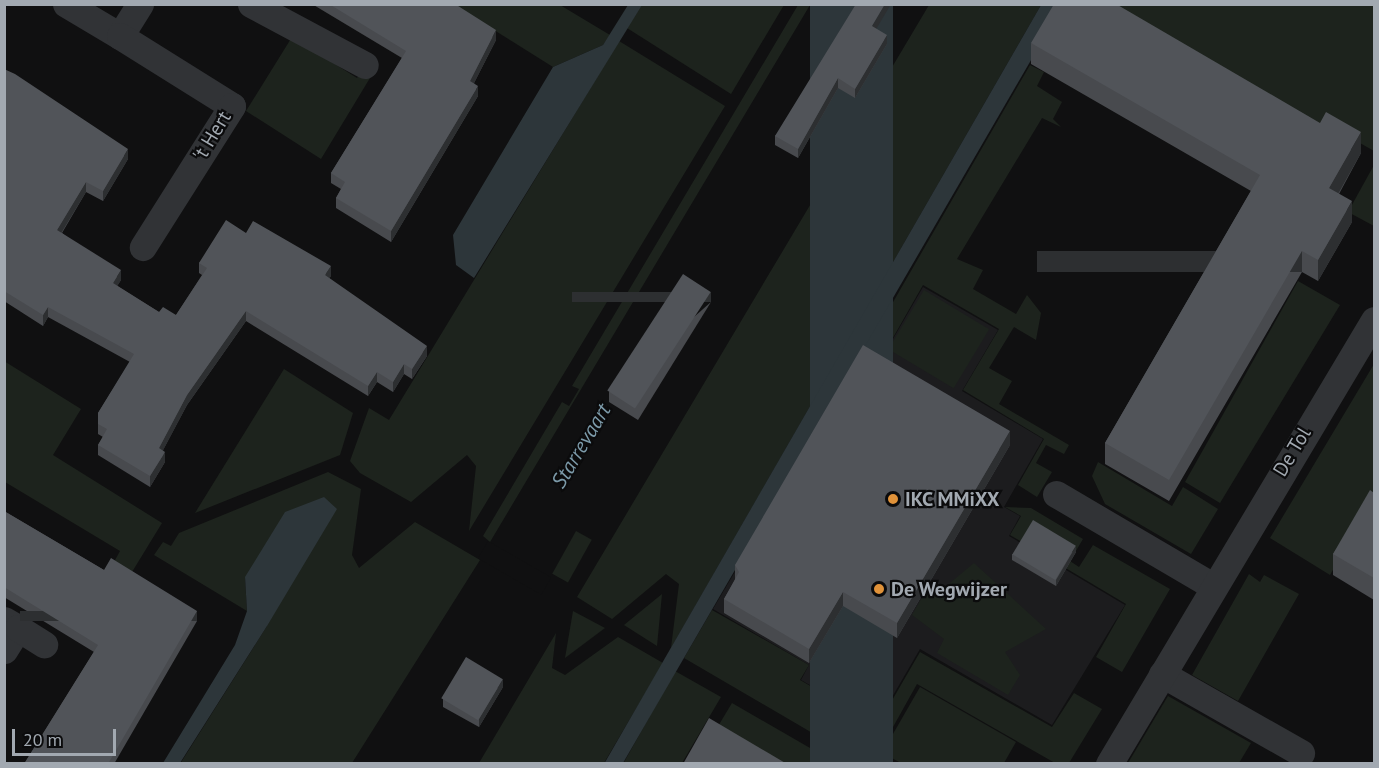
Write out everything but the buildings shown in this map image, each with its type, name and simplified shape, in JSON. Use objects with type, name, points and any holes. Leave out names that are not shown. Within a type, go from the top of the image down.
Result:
[{"type":"street","name":"'t Hert","points":[[66,4],[232,106],[143,247]]},
{"type":"street","points":[[120,36],[140,4]]},
{"type":"street","points":[[251,4],[365,65]]},
{"type":"street","name":"De Tol","points":[[1109,764],[1213,586],[1374,320]]},
{"type":"street","points":[[1056,494],[1213,586]]},
{"type":"street","points":[[9,632],[44,644]]},
{"type":"street","points":[[1162,674],[1301,753]]},
{"type":"shaded area","points":[[642,4],[784,5],[731,94],[627,28]]},
{"type":"shaded area","points":[[454,5],[560,5],[610,35],[603,45],[553,67]]},
{"type":"shaded area","points":[[798,5],[810,5],[490,542],[483,536],[562,402],[569,406],[579,389],[572,386]]},
{"type":"shaded area","points":[[929,5],[1041,5],[671,648],[679,584],[666,574],[612,619],[577,597]]},
{"type":"shaded area","points":[[1089,5],[1374,5],[1374,151],[1323,122],[1314,137]]},
{"type":"shaded area","points":[[292,37],[357,78],[364,68],[373,73],[321,159],[246,111]]},
{"type":"shaded area","points":[[619,41],[725,106],[469,531],[476,466],[467,455],[411,502],[360,473],[350,461],[369,408],[389,420]]},
{"type":"shaded area","points":[[1030,65],[1044,72],[1037,86],[1062,102],[1053,119],[1061,127],[1042,118],[957,259],[983,270],[973,289],[1016,314],[1027,295],[1041,313],[1036,340],[1014,327],[989,368],[1012,381],[999,404],[1069,445],[1064,454],[1046,445],[1036,463],[1052,472],[1037,497],[1018,485],[1044,439],[963,390],[999,329],[923,285],[890,343],[874,335]]},
{"type":"shaded area","points":[[1374,165],[1374,226],[1348,212]]},
{"type":"shaded area","points":[[1298,281],[1340,305],[1220,503],[1185,482]]},
{"type":"shaded area","name":"IKC MMiXX","points":[[923,287],[998,330],[962,391],[1043,439],[1004,507],[1020,516],[1009,536],[1125,605],[1052,725],[920,649],[877,723],[801,680],[809,665],[713,609],[862,356],[876,337],[890,344]]},
{"type":"shaded area","points":[[924,290],[989,329],[954,388],[888,349]]},
{"type":"shaded area","points":[[4,361],[81,409],[53,455],[162,523],[132,572],[114,562],[120,551],[5,482]]},
{"type":"shaded area","points":[[1374,364],[1374,512],[1369,509],[1330,575],[1270,538]]},
{"type":"shaded area","points":[[284,369],[353,413],[340,455],[195,513]]},
{"type":"shaded area","points":[[1098,462],[1172,506],[1183,487],[1218,509],[1191,554],[1105,504],[1092,476]]},
{"type":"shaded area","points":[[328,472],[361,489],[352,555],[359,568],[415,522],[480,560],[352,763],[180,764],[267,626],[245,577],[247,611],[154,555],[163,542],[171,546],[179,533]]},
{"type":"shaded area","points":[[1005,507],[1031,508],[1083,539],[1070,561],[1079,567],[1093,545],[1170,589],[1122,672],[1096,657],[1126,604],[1010,535],[1021,516]]},
{"type":"shaded area","points":[[576,531],[592,540],[568,583],[552,574]]},
{"type":"shaded area","points":[[974,563],[1046,629],[1005,652],[1020,675],[1008,695],[937,653],[944,639],[912,615],[928,587],[944,588]]},
{"type":"shaded area","points":[[1249,574],[1260,582],[1264,575],[1299,594],[1238,701],[1192,675]]},
{"type":"shaded area","points":[[662,594],[657,646],[624,625]]},
{"type":"shaded area","points":[[712,610],[809,665],[800,680],[859,714],[838,748],[684,658]]},
{"type":"shaded area","points":[[573,611],[605,628],[565,658]]},
{"type":"shaded area","points":[[556,633],[552,668],[565,675],[618,637],[663,663],[604,763],[479,763]]},
{"type":"shaded area","points":[[920,652],[1052,727],[1074,693],[1102,709],[1069,763],[1055,763],[917,684],[888,736],[876,728]]},
{"type":"shaded area","points":[[675,671],[721,697],[682,763],[623,764]]},
{"type":"shaded area","points":[[920,687],[1016,742],[1004,763],[901,763],[882,753]]},
{"type":"shaded area","points":[[1168,696],[1251,743],[1239,763],[1128,763]]},
{"type":"shaded area","points":[[732,703],[836,763],[754,763],[711,738]]},
{"type":"shaded area","points":[[868,734],[885,744],[876,759],[884,763],[854,758]]},
{"type":"water","points":[[628,5],[642,5],[474,278],[456,265],[453,235],[553,67],[603,45]]},
{"type":"water","points":[[810,5],[893,5],[893,764],[810,764]]},
{"type":"water","points":[[1041,5],[1063,5],[623,763],[604,764]]},
{"type":"water","points":[[324,497],[337,509],[267,626],[180,763],[163,763],[235,645],[247,611],[245,577],[285,512]]},
{"type":"pier","points":[[488,541],[551,578],[541,595],[478,558]]},
{"type":"place","name":"IKC MMiXX","points":[[893,499]]},
{"type":"place","name":"De Wegwijzer","points":[[879,589]]},
{"type":"water label","name":"Starrevaart","points":[[581,446]]}]
